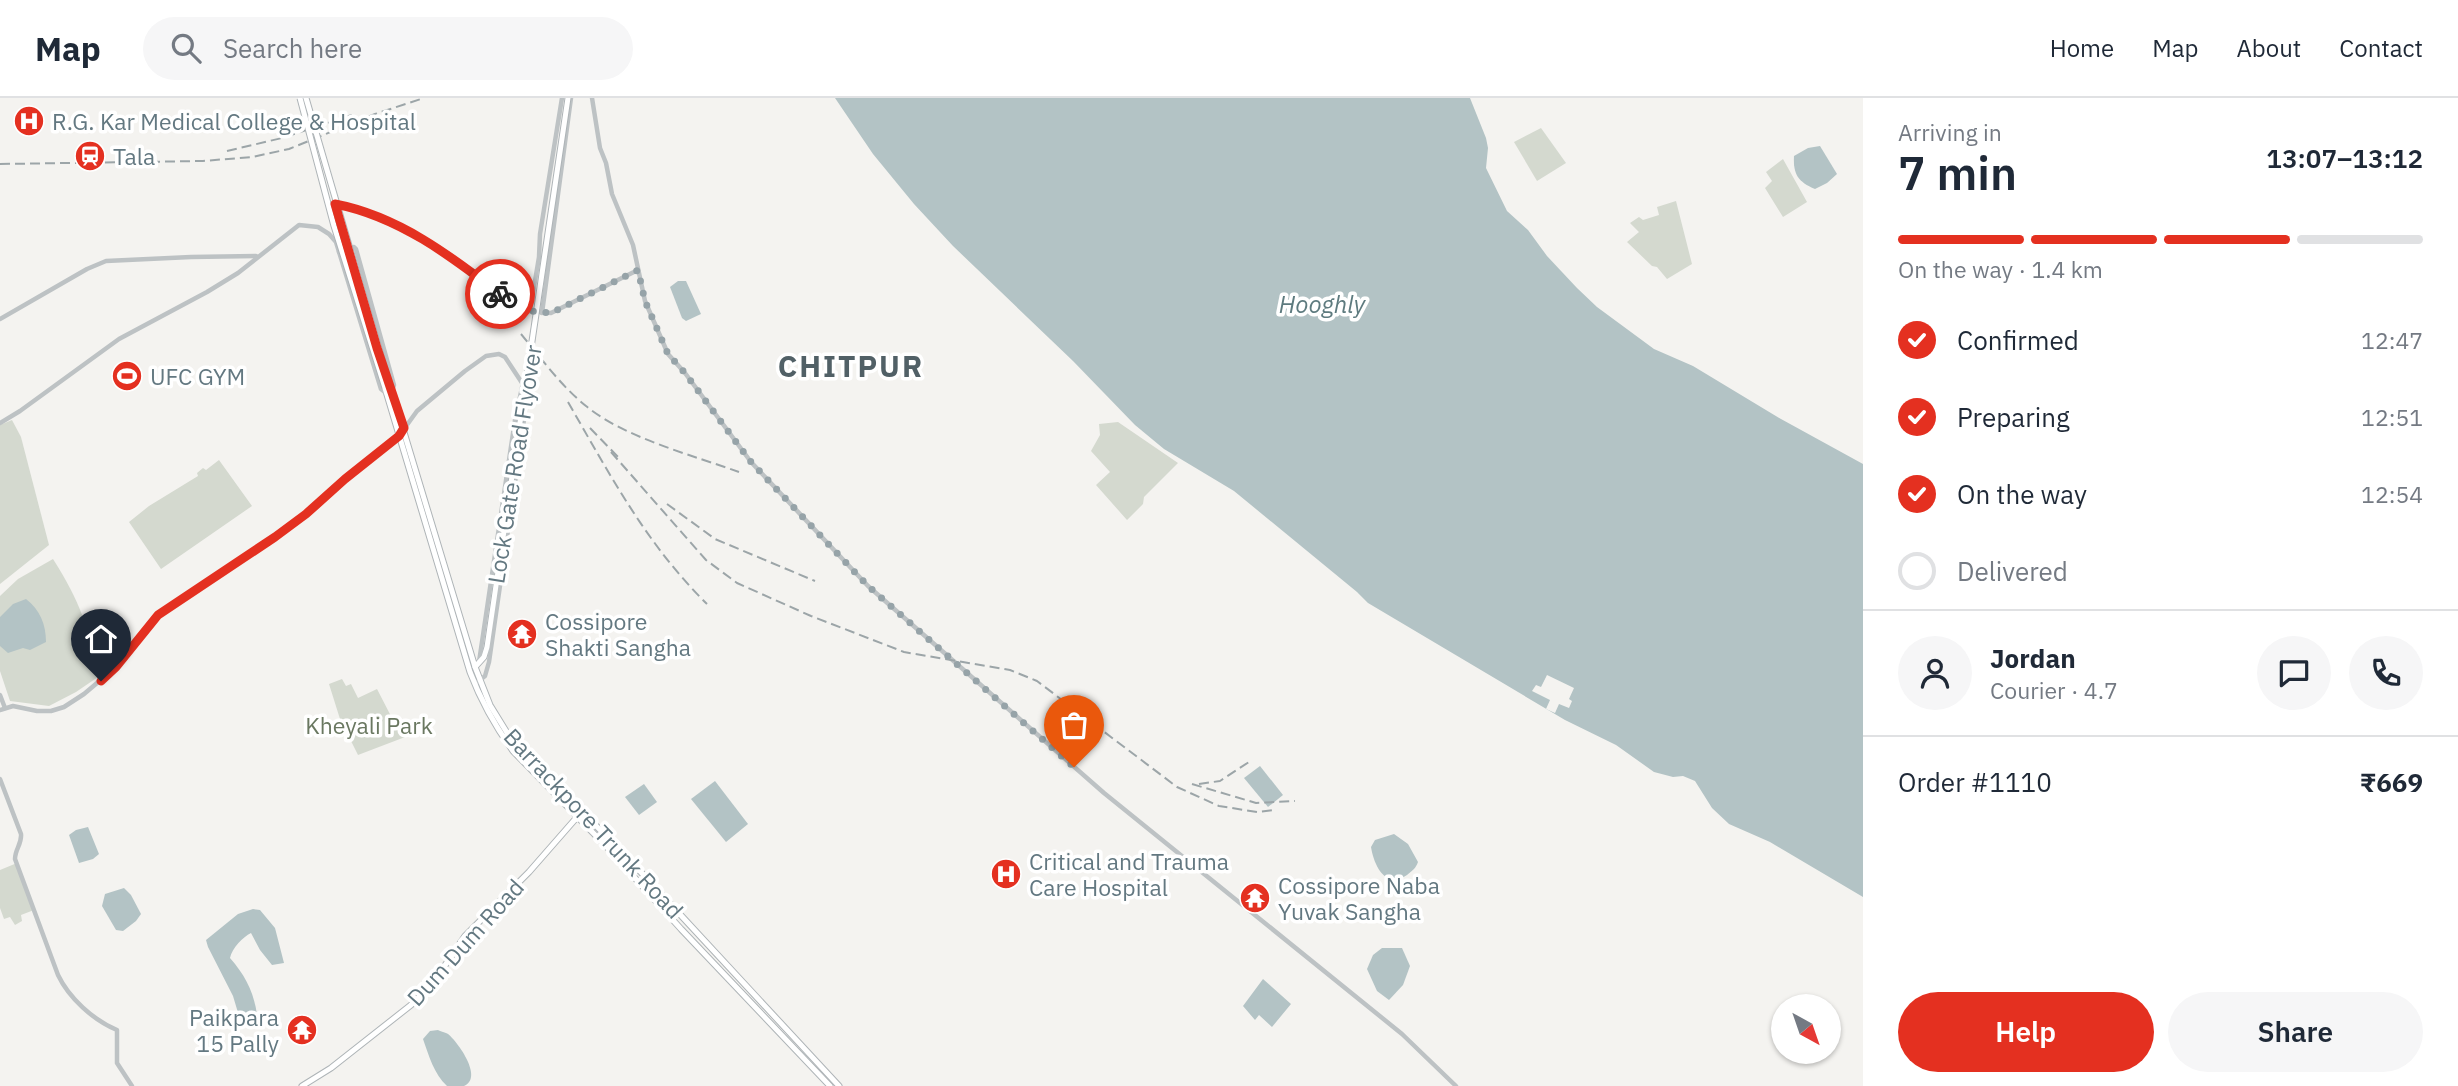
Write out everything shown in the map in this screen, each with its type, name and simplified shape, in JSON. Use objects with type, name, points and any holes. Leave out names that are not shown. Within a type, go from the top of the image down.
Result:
[{"type":"main road","points":[[303,98],[388,390]]},
{"type":"main road","points":[[303,98],[334,226],[388,390]]},
{"type":"main road","name":"Lock Gate Road Flyover","points":[[470,672],[485,653],[569,98]]},
{"type":"main road","name":"Barrackpore Trunk Road","points":[[388,390],[404,428],[477,665],[478,683],[489,715],[513,751],[830,1086]]},
{"type":"main road","name":"Barrackpore Trunk Road","points":[[388,390],[399,436],[470,672],[495,716],[509,736],[583,811],[839,1086]]},
{"type":"main road","name":"Dum Dum Road","points":[[302,1086],[331,1068],[411,1005],[433,983],[465,936],[583,811]]},
{"type":"main road","points":[[678,926],[684,920]]},
{"type":"street","points":[[530,311],[562,98]]},
{"type":"street","points":[[542,313],[569,98]]},
{"type":"street","points":[[592,98],[600,148],[612,194],[630,236],[645,301],[660,338],[672,360],[685,373],[751,462],[868,586],[1104,793],[1402,1034],[1456,1086]]},
{"type":"street","points":[[335,204],[351,207],[415,235],[462,265],[506,299],[530,311],[551,313],[638,270]]},
{"type":"street","points":[[0,423],[119,339],[238,273],[256,256],[303,225],[318,228],[336,242],[339,252],[381,389],[388,390],[394,385],[356,249],[354,247],[339,252]]},
{"type":"street","points":[[0,319],[87,269],[106,261],[256,256]]},
{"type":"street","points":[[0,695],[1,709],[13,706],[51,711],[64,707],[84,694],[116,667],[158,615],[283,531],[399,436],[417,411],[465,371],[486,356],[499,354],[505,357],[528,393],[489,662],[485,676],[478,683]]},
{"type":"street","points":[[477,665],[523,383]]},
{"type":"street","points":[[0,779],[21,834],[22,840],[15,859],[58,975],[63,985],[96,1019],[117,1030],[117,1063],[132,1086]]},
{"type":"green space","points":[[1541,128],[1566,163],[1537,181],[1514,142]]},
{"type":"green space","points":[[1783,159],[1807,202],[1783,217],[1765,188],[1772,181],[1766,172]]},
{"type":"green space","points":[[1676,201],[1692,264],[1667,279],[1627,242],[1639,232],[1630,223],[1639,217],[1643,220],[1659,215],[1657,207]]},
{"type":"green space","points":[[12,420],[21,437],[49,545],[0,584],[0,425]]},
{"type":"green space","points":[[1118,422],[1178,463],[1144,497],[1143,504],[1127,520],[1096,485],[1110,472],[1091,451],[1100,435],[1099,424]]},
{"type":"green space","points":[[219,460],[252,506],[161,569],[129,522],[149,506],[198,476],[197,473],[203,468],[206,470]]},
{"type":"green space","points":[[53,559],[82,615],[98,677],[49,706],[10,701],[0,671],[0,596],[18,579]]},
{"type":"green space","name":"Kheyali Park","points":[[342,679],[346,686],[351,684],[358,698],[377,689],[394,722],[396,724],[408,719],[413,734],[358,755],[340,719],[329,684]]},
{"type":"green space","points":[[17,863],[34,910],[21,915],[22,921],[15,925],[10,917],[4,919],[0,908],[0,870]]},
{"type":"water","name":"Hooghly","points":[[835,98],[1470,98],[1486,138],[1486,168],[1507,211],[1528,230],[1547,256],[1597,307],[1654,349],[1693,366],[1863,464],[1863,897],[1770,842],[1729,824],[1712,808],[1695,781],[1683,776],[1673,777],[1654,772],[1616,745],[1565,720],[1368,603],[1234,491],[1164,449],[1135,425],[1073,361],[953,246],[873,154]]},
{"type":"water","points":[[1820,146],[1837,174],[1815,189],[1798,177],[1794,168],[1794,156],[1808,148]]},
{"type":"water","points":[[678,281],[686,281],[701,314],[686,321],[682,318],[670,287]]},
{"type":"water","points":[[26,599],[41,618],[46,642],[30,650],[23,648],[8,653],[0,646],[0,617],[13,604]]},
{"type":"water","points":[[1260,766],[1283,795],[1268,807],[1244,778]]},
{"type":"water","points":[[715,781],[748,824],[726,842],[691,799]]},
{"type":"water","points":[[644,784],[657,802],[639,815],[625,797]]},
{"type":"water","points":[[88,827],[99,854],[79,863],[69,835]]},
{"type":"water","points":[[1394,834],[1408,844],[1418,862],[1407,875],[1393,880],[1382,874],[1378,868],[1371,847],[1375,840]]},
{"type":"water","points":[[124,888],[141,914],[123,931],[116,930],[102,906],[105,894]]},
{"type":"water","points":[[253,909],[260,910],[275,928],[284,963],[272,965],[251,933],[235,947],[230,958],[248,984],[257,1015],[244,1021],[239,1016],[233,996],[206,940],[238,914]]},
{"type":"water","points":[[1382,948],[1402,948],[1410,966],[1403,985],[1389,1000],[1377,991],[1367,969],[1373,955]]},
{"type":"water","points":[[1263,979],[1291,1004],[1272,1027],[1259,1015],[1255,1020],[1243,1006]]},
{"type":"water","points":[[438,1030],[452,1038],[467,1060],[471,1076],[464,1086],[447,1086],[432,1064],[423,1039],[430,1031]]},
{"type":"pier","points":[[1547,675],[1574,688],[1569,699],[1572,701],[1569,708],[1559,704],[1555,713],[1546,709],[1550,700],[1532,691],[1536,685],[1541,687]]},
{"type":"railway","points":[[0,164],[203,161],[252,157],[289,149],[375,114],[424,98]]},
{"type":"railway","points":[[227,151],[282,138],[355,114]]},
{"type":"railway","points":[[521,334],[568,390],[602,417],[660,445],[739,472]]},
{"type":"railway","points":[[568,402],[648,533],[666,558],[707,604]]},
{"type":"railway","points":[[590,428],[619,458]]},
{"type":"railway","points":[[611,452],[706,560],[737,583],[811,616],[904,652],[1010,670],[1037,681],[1177,787],[1219,806],[1257,812],[1274,810]]},
{"type":"railway","points":[[667,504],[715,539],[815,581]]},
{"type":"railway","points":[[1199,784],[1220,781],[1252,760]]},
{"type":"railway","points":[[1192,784],[1256,803],[1295,801]]},
{"type":"way so far","points":[[500,294],[530,311],[551,313],[638,270],[645,301],[668,354],[751,462],[868,586],[1074,767]]},
{"type":"place","name":"R.G. Kar Medical College & Hospital","points":[[29,121]]},
{"type":"place","name":"Tala","points":[[90,156]]},
{"type":"place","name":"UFC GYM","points":[[127,376]]},
{"type":"place","name":"Cossipore Shakti Sangha","points":[[522,634]]},
{"type":"place","name":"Critical and Trauma Care Hospital","points":[[1006,874]]},
{"type":"place","name":"Cossipore Naba Yuvak Sangha","points":[[1255,898]]},
{"type":"place","name":"Paikpara 15 Pally","points":[[302,1030]]},
{"type":"district","name":"CHITPUR","points":[[851,365]]},
{"type":"route","points":[[101,681],[116,667],[158,615],[306,514],[399,436],[404,428],[377,348],[335,204],[351,207],[415,235],[449,254],[500,294]]}]
